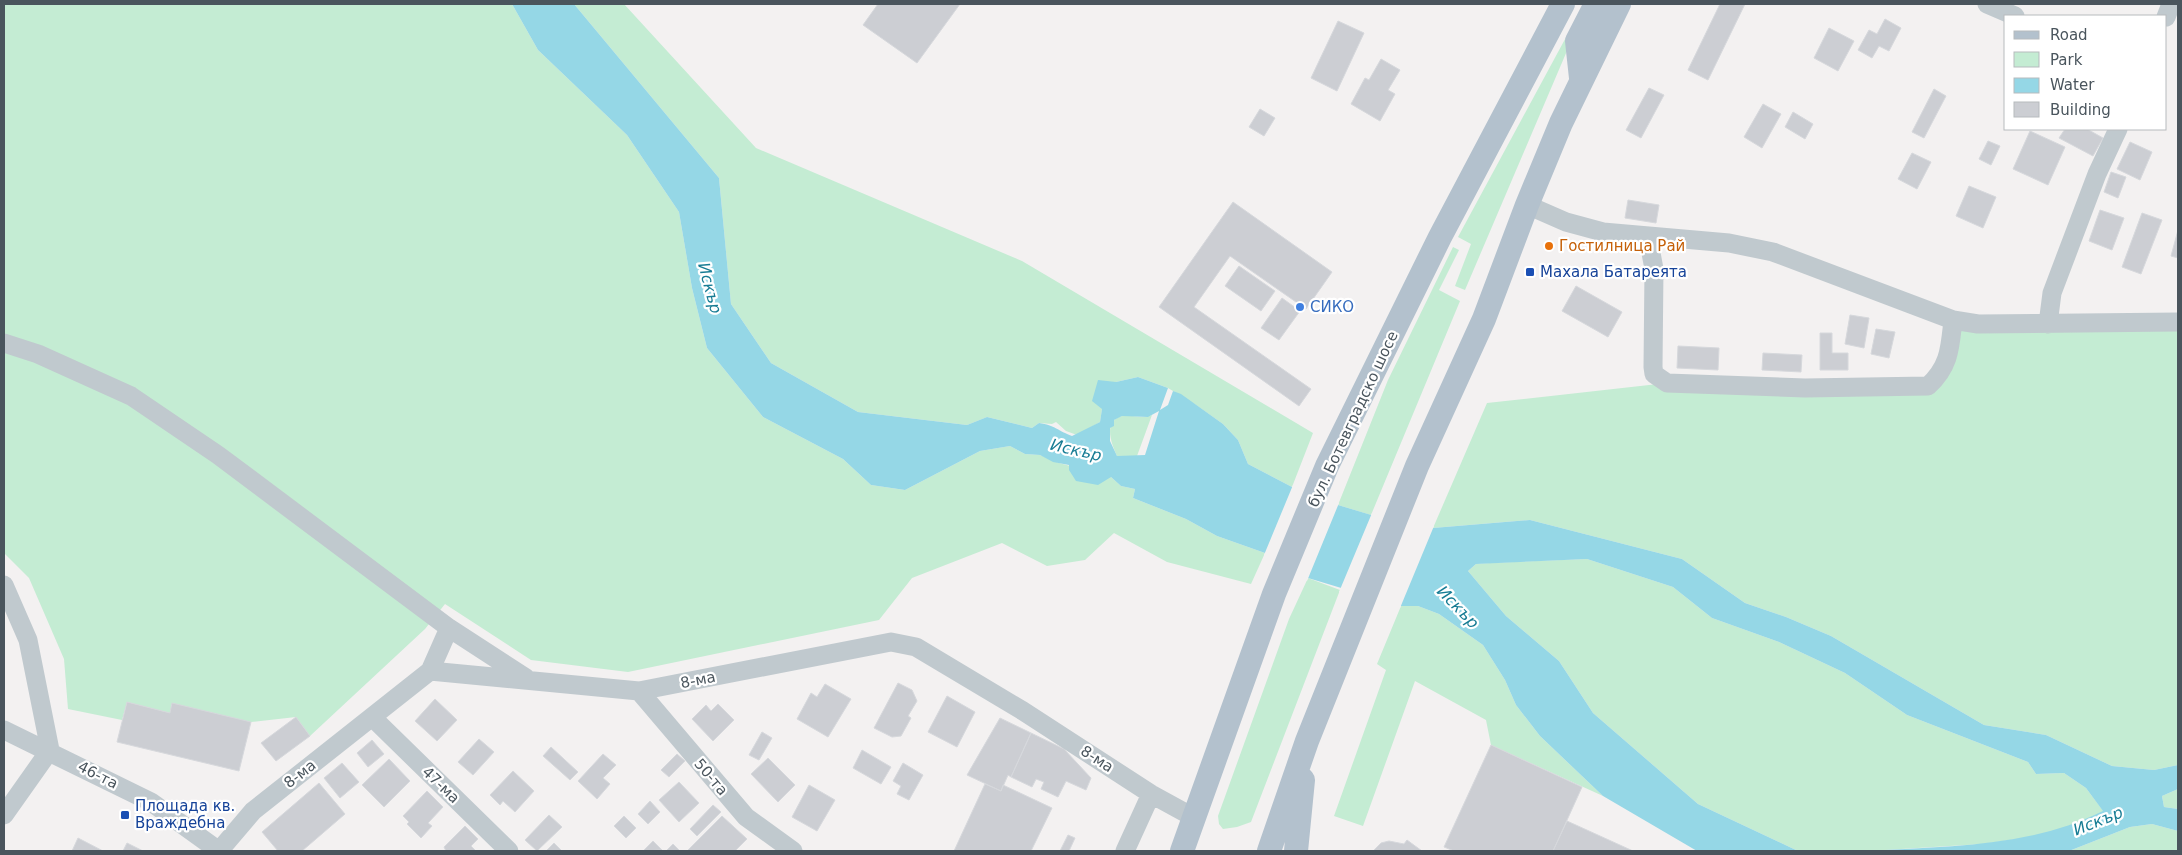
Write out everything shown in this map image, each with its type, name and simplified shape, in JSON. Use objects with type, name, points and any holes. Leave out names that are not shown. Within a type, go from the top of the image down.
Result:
[{"type":"main road","name":"бул. Ботевградско шосе","points":[[1182,851],[1274,594],[1327,466],[1443,231],[1563,4]]},
{"type":"main road","points":[[1581,78],[1577,41],[1596,4]]},
{"type":"main road","points":[[1269,851],[1307,741],[1342,650],[1418,466],[1484,319],[1527,205],[1581,78],[1619,4]]},
{"type":"main road","points":[[1296,851],[1307,741]]},
{"type":"main road","points":[[1176,851],[1193,817]]},
{"type":"street","points":[[1987,4],[2013,15]]},
{"type":"street","points":[[2048,324],[2052,293],[2097,174],[2118,130]]},
{"type":"street","points":[[1527,205],[1566,222],[1602,232],[1648,237],[1666,236],[1728,243],[1773,252],[1953,320],[1978,324],[2178,322]]},
{"type":"street","points":[[1648,237],[1654,269],[1653,367],[1654,374],[1667,383],[1805,388],[1928,386],[1939,376],[1946,364],[1953,320]]},
{"type":"street","points":[[4,343],[38,354],[132,396],[218,455],[449,628],[527,679]]},
{"type":"street","points":[[4,586],[28,640],[50,750],[4,815]]},
{"type":"street","points":[[430,672],[449,628]]},
{"type":"street","name":"8-ма","points":[[219,851],[253,811],[430,672],[527,679],[639,691],[891,642],[916,647],[1023,711],[1151,794],[1193,817]]},
{"type":"street","name":"50-та","points":[[639,691],[746,817],[793,851]]},
{"type":"street","name":"47-ма","points":[[373,718],[508,851]]},
{"type":"street","name":"46-та","points":[[4,730],[50,750],[151,802],[219,851]]},
{"type":"street","points":[[1125,851],[1151,794]]},
{"type":"green space","points":[[4,4],[512,4],[538,50],[627,135],[679,212],[692,288],[707,348],[763,417],[843,459],[871,485],[905,490],[980,451],[1010,446],[1025,454],[1040,455],[1059,463],[1111,477],[1121,486],[1135,489],[1133,498],[1186,519],[1217,536],[1265,553],[1251,584],[1167,562],[1114,533],[1085,560],[1047,566],[1002,543],[912,578],[879,620],[628,672],[531,660],[445,604],[425,629],[310,736],[296,717],[251,722],[170,713],[127,702],[122,720],[68,709],[64,659],[29,578],[4,553]]},
{"type":"green space","points":[[574,4],[624,4],[756,148],[1022,261],[1313,433],[1292,487],[1248,464],[1238,440],[1223,424],[1168,388],[1138,377],[1116,382],[1102,409],[1100,422],[1077,435],[1066,431],[1056,422],[1052,424],[1039,423],[1032,428],[987,417],[967,425],[858,412],[771,363],[731,304],[719,178]]},
{"type":"green space","points":[[1584,4],[1578,25],[1465,290],[1455,286],[1471,244],[1458,237]]},
{"type":"green space","points":[[1453,247],[1459,250],[1439,290],[1460,301],[1371,515],[1338,505],[1388,380]]},
{"type":"green space","points":[[1953,320],[2178,322],[2178,765],[2154,770],[2112,766],[2046,735],[1984,725],[1831,636],[1786,617],[1745,603],[1682,559],[1530,520],[1433,528],[1487,403],[1667,383],[1928,386]]},
{"type":"green space","points":[[1152,415],[1137,456],[1117,456],[1110,434],[1112,423],[1122,416],[1144,417]]},
{"type":"green space","points":[[1587,559],[1673,587],[1712,618],[1779,642],[1845,673],[1907,715],[2028,762],[2036,774],[2064,773],[2086,788],[2104,812],[2061,829],[2032,837],[1982,844],[1869,851],[1798,851],[1698,804],[1593,713],[1559,661],[1506,616],[1468,571],[1476,564]]},
{"type":"green space","points":[[1308,578],[1340,590],[1251,822],[1223,829],[1219,824],[1218,816],[1289,619]]},
{"type":"green space","points":[[1401,606],[1418,606],[1439,614],[1483,645],[1505,680],[1516,705],[1540,736],[1603,796],[1491,745],[1486,720],[1415,681],[1363,826],[1334,816],[1386,670],[1377,664]]},
{"type":"green space","points":[[2178,789],[2178,809],[2164,807],[2162,796]]},
{"type":"green space","points":[[2152,824],[2178,831],[2178,851],[2069,851],[2130,827]]},
{"type":"water","name":"Искър","points":[[512,4],[574,4],[719,178],[731,304],[771,363],[858,412],[967,425],[987,417],[1032,428],[1039,423],[1044,424],[1072,436],[1100,422],[1102,409],[1092,401],[1098,380],[1116,382],[1138,377],[1168,388],[1160,410],[1168,405],[1173,391],[1181,394],[1223,424],[1238,440],[1248,464],[1292,487],[1338,505],[1388,520],[1433,528],[1530,520],[1682,559],[1745,603],[1786,617],[1831,636],[1984,725],[2046,735],[2112,766],[2154,770],[2178,765],[2178,789],[2162,796],[2164,807],[2178,809],[2178,831],[2152,824],[2130,827],[2069,851],[1869,851],[1989,843],[2047,832],[2076,823],[2103,811],[2086,788],[2064,773],[2036,774],[2028,762],[1907,715],[1845,673],[1779,642],[1712,618],[1673,587],[1587,559],[1476,564],[1468,571],[1506,616],[1559,661],[1593,713],[1698,804],[1798,851],[1697,851],[1603,796],[1540,736],[1516,705],[1505,680],[1483,645],[1439,614],[1418,606],[1401,606],[1308,578],[1265,553],[1217,536],[1186,519],[1133,498],[1135,489],[1121,486],[1111,477],[1098,485],[1076,481],[1069,470],[1069,465],[1053,462],[1040,455],[1025,454],[1010,446],[980,451],[905,490],[871,485],[843,459],[763,417],[707,348],[692,288],[679,212],[627,135],[538,50]],"holes":[[[1159,411],[1145,455],[1117,456],[1110,441],[1110,428],[1114,426],[1114,420],[1122,416],[1148,417]]]},
{"type":"pier","points":[[1293,485],[1339,503],[1307,581],[1264,555]]},
{"type":"pier","points":[[1372,513],[1434,526],[1400,608],[1339,592]]},
{"type":"building","points":[[878,4],[960,4],[917,63],[863,25]]},
{"type":"building","points":[[1720,4],[1745,4],[1708,80],[1688,70]]},
{"type":"building","points":[[1885,19],[1901,28],[1889,51],[1879,46],[1872,58],[1858,50],[1869,30],[1877,34]]},
{"type":"building","points":[[1338,21],[1364,33],[1337,91],[1311,78]]},
{"type":"building","points":[[1829,28],[1854,41],[1838,71],[1814,58]]},
{"type":"building","points":[[1381,59],[1400,70],[1388,90],[1395,94],[1380,121],[1351,104],[1365,78],[1369,80]]},
{"type":"building","points":[[1649,88],[1664,95],[1641,138],[1626,130]]},
{"type":"building","points":[[1934,89],[1946,96],[1924,138],[1912,132]]},
{"type":"building","points":[[1763,104],[1781,114],[1762,148],[1744,137]]},
{"type":"building","points":[[1260,109],[1275,118],[1264,136],[1249,127]]},
{"type":"building","points":[[1793,112],[1813,124],[1805,139],[1785,127]]},
{"type":"building","points":[[2064,130],[2089,130],[2103,138],[2093,156],[2059,138]]},
{"type":"building","points":[[2030,131],[2065,147],[2048,185],[2013,169]]},
{"type":"building","points":[[1988,141],[2000,146],[1991,165],[1979,159]]},
{"type":"building","points":[[2130,142],[2152,152],[2140,180],[2117,169]]},
{"type":"building","points":[[1912,153],[1931,162],[1917,189],[1898,179]]},
{"type":"building","points":[[2111,172],[2126,177],[2118,198],[2104,192]]},
{"type":"building","points":[[1969,186],[1996,197],[1983,228],[1956,216]]},
{"type":"building","points":[[1628,200],[1659,205],[1656,223],[1625,218]]},
{"type":"building","points":[[1233,202],[1332,272],[1306,309],[1230,256],[1194,307],[1311,389],[1299,406],[1159,307]]},
{"type":"building","points":[[2100,210],[2124,218],[2112,250],[2089,241]]},
{"type":"building","points":[[2142,213],[2162,220],[2141,274],[2122,267]]},
{"type":"building","points":[[2178,230],[2178,258],[2171,256]]},
{"type":"building","points":[[1239,266],[1275,291],[1261,311],[1225,286]]},
{"type":"building","points":[[1576,286],[1622,312],[1608,337],[1562,311]]},
{"type":"building","points":[[1282,298],[1300,311],[1279,340],[1261,328]]},
{"type":"building","points":[[1850,315],[1869,318],[1864,348],[1845,344]]},
{"type":"building","points":[[1876,329],[1895,332],[1889,358],[1871,354]]},
{"type":"building","points":[[1820,333],[1832,333],[1832,353],[1848,353],[1848,370],[1820,370]]},
{"type":"building","points":[[1678,346],[1719,348],[1718,370],[1677,368]]},
{"type":"building","points":[[1763,353],[1802,355],[1801,372],[1762,370]]},
{"type":"building","points":[[898,683],[912,690],[917,701],[908,716],[911,718],[901,736],[892,737],[874,728]]},
{"type":"building","points":[[825,684],[851,699],[828,737],[797,719],[811,693],[817,697]]},
{"type":"building","points":[[947,696],[975,712],[957,747],[928,732]]},
{"type":"building","points":[[435,699],[457,720],[437,741],[415,721]]},
{"type":"building","points":[[127,702],[170,713],[172,703],[251,722],[239,771],[117,742]]},
{"type":"building","points":[[718,704],[734,720],[713,741],[692,719],[706,705],[711,711]]},
{"type":"building","points":[[296,717],[310,736],[276,761],[261,743]]},
{"type":"building","points":[[1000,718],[1031,733],[1011,777],[1008,775],[1001,791],[967,775]]},
{"type":"building","points":[[762,732],[772,738],[759,760],[749,755]]},
{"type":"building","points":[[1031,733],[1064,749],[1091,778],[1086,790],[1066,781],[1058,797],[1041,789],[1044,782],[1036,779],[1032,787],[1011,777]]},
{"type":"building","points":[[479,739],[494,752],[473,775],[458,762]]},
{"type":"building","points":[[372,740],[384,754],[368,767],[357,753]]},
{"type":"building","points":[[1491,745],[1582,787],[1553,851],[1454,851],[1444,847]]},
{"type":"building","points":[[551,747],[578,772],[570,780],[543,756]]},
{"type":"building","points":[[862,750],[891,767],[881,784],[853,768]]},
{"type":"building","points":[[603,754],[616,765],[603,778],[610,784],[597,799],[578,781]]},
{"type":"building","points":[[677,754],[685,761],[669,777],[661,770]]},
{"type":"building","points":[[768,758],[795,785],[778,802],[751,774]]},
{"type":"building","points":[[389,759],[410,781],[384,807],[362,785]]},
{"type":"building","points":[[342,763],[359,782],[340,798],[324,778]]},
{"type":"building","points":[[903,763],[923,775],[909,800],[897,794],[901,786],[893,781]]},
{"type":"building","points":[[513,771],[534,791],[515,812],[503,801],[500,805],[490,795]]},
{"type":"building","points":[[679,782],[699,803],[679,822],[659,800]]},
{"type":"building","points":[[319,783],[345,814],[302,851],[278,851],[262,832]]},
{"type":"building","points":[[985,784],[1001,791],[1003,785],[1052,808],[1031,851],[954,851]]},
{"type":"building","points":[[809,785],[835,800],[817,831],[792,817]]},
{"type":"building","points":[[427,791],[443,807],[428,823],[432,826],[421,838],[407,824],[409,822],[403,816]]},
{"type":"building","points":[[650,801],[660,812],[648,824],[638,814]]},
{"type":"building","points":[[713,805],[721,812],[697,836],[690,829]]},
{"type":"building","points":[[549,815],[562,827],[537,851],[525,840]]},
{"type":"building","points":[[624,816],[636,828],[626,838],[614,826]]},
{"type":"building","points":[[722,816],[747,839],[735,851],[687,851]]},
{"type":"building","points":[[1567,821],[1633,851],[1553,851]]},
{"type":"building","points":[[465,826],[478,839],[471,846],[476,851],[446,851],[444,847]]},
{"type":"building","points":[[1068,835],[1075,838],[1069,851],[1060,851]]},
{"type":"building","points":[[78,838],[103,851],[72,851]]},
{"type":"building","points":[[1407,840],[1422,851],[1373,851],[1381,843],[1389,841],[1404,844]]},
{"type":"building","points":[[653,841],[662,850],[643,851]]},
{"type":"building","points":[[127,843],[143,851],[123,851]]},
{"type":"building","points":[[554,843],[562,851],[546,851]]},
{"type":"building","points":[[673,844],[680,851],[666,851]]},
{"type":"place","name":"Гостилница Рай","points":[[1549,246]]},
{"type":"place","name":"Махала Батареята","points":[[1530,272]]},
{"type":"place","name":"СИКО","points":[[1300,307]]},
{"type":"place","name":"Площада кв. Враждебна","points":[[125,815]]}]
